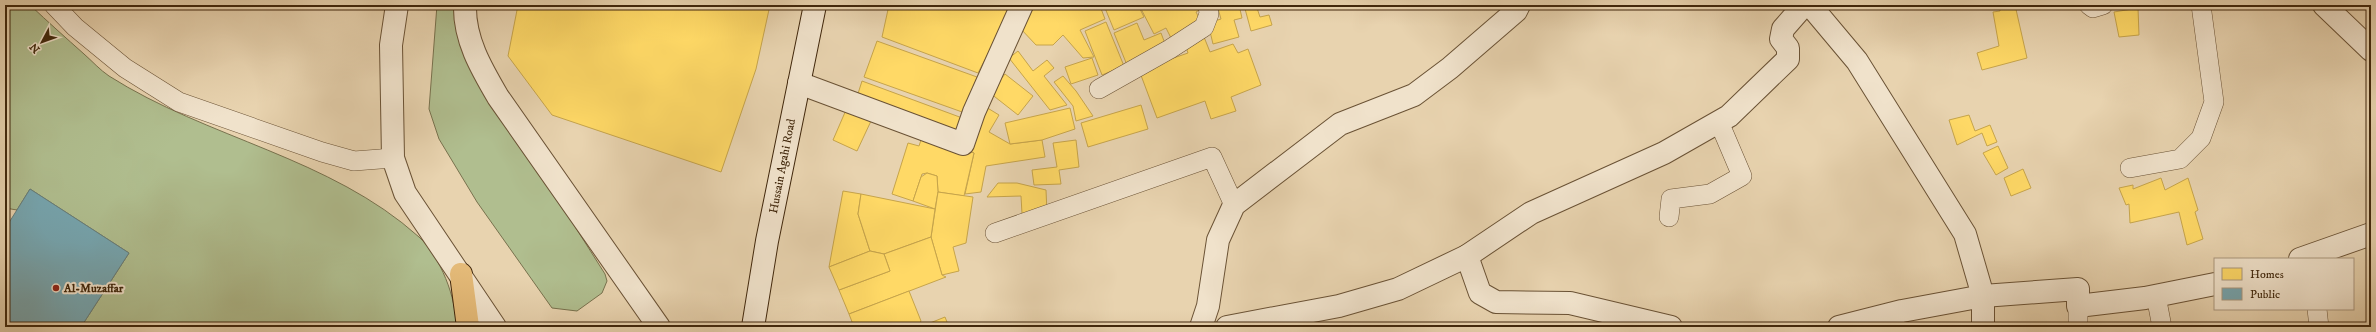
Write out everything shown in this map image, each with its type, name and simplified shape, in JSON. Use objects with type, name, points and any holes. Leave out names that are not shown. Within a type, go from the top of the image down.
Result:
[{"type":"main road","points":[[461,274],[468,327]]},
{"type":"street","points":[[397,5],[391,45],[392,158],[405,193],[496,327]]},
{"type":"street","points":[[465,5],[465,16],[470,40],[479,64],[498,97],[659,327]]},
{"type":"street","name":"Hussain Agahi Road","points":[[753,327],[767,241],[815,5]]},
{"type":"street","points":[[799,83],[964,144],[974,112],[1022,5]]},
{"type":"street","points":[[1201,327],[1208,306],[1218,240],[1234,205],[1340,124],[1414,95],[1450,68],[1516,11],[1519,5]]},
{"type":"street","points":[[1227,327],[1338,306],[1398,290],[1467,256],[1531,213],[1664,153],[1729,116],[1788,59],[1788,48],[1781,39],[1783,29],[1804,5]]},
{"type":"street","points":[[1810,5],[1857,61],[1965,234],[1983,296],[1983,327]]},
{"type":"street","points":[[2324,5],[2371,50]]},
{"type":"street","points":[[2304,258],[2371,234]]},
{"type":"street","points":[[1467,256],[1480,293],[1496,302],[1570,303],[1613,320],[1671,327]]},
{"type":"street","points":[[1839,327],[1902,311],[1983,296],[2078,289],[2078,316],[2156,296],[2214,284]]},
{"type":"lane","points":[[54,5],[75,27],[125,68],[179,102],[335,156],[354,160],[392,158]]},
{"type":"lane","points":[[1099,89],[1170,49],[1204,27],[1209,14],[1208,5]]},
{"type":"lane","points":[[2089,5],[2093,8],[2103,5]]},
{"type":"lane","points":[[2130,168],[2180,159],[2201,138],[2214,102],[2201,5]]},
{"type":"lane","points":[[1668,218],[1671,199],[1710,194],[1742,176],[1719,122]]},
{"type":"lane","points":[[995,233],[1212,157],[1234,205]]},
{"type":"lane","points":[[2156,296],[2162,327]]},
{"type":"lane","points":[[2317,310],[2319,327]]},
{"type":"green space","points":[[5,5],[30,5],[106,74],[147,98],[308,168],[347,187],[384,210],[419,237],[434,255],[446,279],[454,304],[456,327],[81,327],[129,253],[30,189],[17,210],[5,208]]},
{"type":"green space","points":[[437,5],[454,5],[464,51],[605,274],[607,281],[602,293],[577,311],[552,308],[477,202],[439,139],[429,109]]},
{"type":"building: Homes","points":[[518,5],[770,5],[756,69],[721,172],[552,115],[508,56]]},
{"type":"building: Homes","points":[[889,5],[1013,5],[978,73],[882,37]]},
{"type":"building: Homes","points":[[1033,5],[1102,5],[1100,6],[1105,19],[1080,30],[1094,57],[1083,58],[1063,35],[1053,45],[1036,45],[1020,28]]},
{"type":"building: Homes","points":[[1113,5],[1138,5],[1144,17],[1114,30],[1105,8]]},
{"type":"building: Homes","points":[[1139,5],[1203,5],[1204,7],[1196,12],[1202,24],[1172,40],[1166,28],[1154,34]]},
{"type":"building: Homes","points":[[1217,5],[1239,5],[1242,18],[1234,20],[1239,37],[1213,44],[1208,23],[1221,19]]},
{"type":"building: Homes","points":[[1244,5],[1256,5],[1260,17],[1269,15],[1272,25],[1251,31]]},
{"type":"building: Homes","points":[[2000,5],[2015,5],[2027,58],[1982,70],[1977,53],[1999,46],[1993,12],[2000,11]]},
{"type":"building: Homes","points":[[2138,8],[2139,35],[2119,37],[2114,12]]},
{"type":"building: Homes","points":[[1106,22],[1124,66],[1102,75],[1085,31]]},
{"type":"building: Homes","points":[[1137,23],[1144,40],[1161,33],[1167,49],[1127,65],[1114,33]]},
{"type":"building: Homes","points":[[1204,37],[1210,52],[1233,44],[1238,53],[1248,49],[1261,85],[1231,97],[1236,111],[1211,119],[1205,101],[1157,118],[1139,70],[1188,53],[1185,44]]},
{"type":"building: Homes","points":[[877,41],[977,77],[965,113],[864,77]]},
{"type":"building: Homes","points":[[1018,51],[1033,71],[1047,60],[1054,68],[1044,76],[1067,105],[1050,110],[1009,58]]},
{"type":"building: Homes","points":[[1092,58],[1098,75],[1071,84],[1065,67]]},
{"type":"building: Homes","points":[[1005,74],[1033,96],[1018,115],[990,93]]},
{"type":"building: Homes","points":[[1063,76],[1076,91],[1093,116],[1076,121],[1073,106],[1054,82]]},
{"type":"building: Homes","points":[[862,81],[965,119],[958,140],[855,103]]},
{"type":"building: Homes","points":[[981,104],[999,115],[989,132],[1010,144],[1042,140],[1045,157],[986,166],[981,192],[965,194],[974,153],[969,151]]},
{"type":"building: Homes","points":[[1141,105],[1148,129],[1088,147],[1081,123]]},
{"type":"building: Homes","points":[[1070,108],[1075,129],[1042,140],[1010,144],[1005,123]]},
{"type":"building: Homes","points":[[846,110],[871,121],[857,151],[833,140]]},
{"type":"building: Homes","points":[[1969,115],[1975,131],[1990,125],[1997,142],[1987,146],[1982,133],[1957,145],[1949,120]]},
{"type":"building: Homes","points":[[923,134],[974,153],[964,196],[938,192],[937,176],[927,173],[922,174],[913,201],[892,194],[908,143],[919,146]]},
{"type":"building: Homes","points":[[1076,140],[1079,167],[1059,170],[1061,184],[1034,185],[1032,170],[1057,167],[1053,143]]},
{"type":"building: Homes","points":[[1998,146],[2008,168],[1996,175],[1983,153]]},
{"type":"building: Homes","points":[[2023,169],[2031,188],[2011,196],[2004,178]]},
{"type":"building: Homes","points":[[927,173],[937,176],[938,192],[935,209],[913,201],[921,177]]},
{"type":"building: Homes","points":[[2161,178],[2165,190],[2188,178],[2198,210],[2195,212],[2203,239],[2187,245],[2179,212],[2130,223],[2129,204],[2126,205],[2119,188],[2133,185],[2133,189]]},
{"type":"building: Homes","points":[[998,183],[1017,183],[1046,190],[1047,213],[1022,214],[1021,196],[987,197]]},
{"type":"building: Homes","points":[[843,191],[861,194],[858,214],[870,251],[829,267]]},
{"type":"building: Homes","points":[[938,192],[973,197],[966,243],[953,247],[959,271],[942,275],[931,237]]},
{"type":"building: Homes","points":[[861,194],[935,209],[931,237],[884,254],[870,251],[858,214]]},
{"type":"building: Homes","points":[[931,237],[942,275],[946,277],[849,314],[839,290],[890,271],[884,254]]},
{"type":"building: Homes","points":[[870,251],[884,254],[890,271],[839,290],[829,267]]},
{"type":"building: Homes","points":[[909,291],[921,321],[917,327],[854,327],[849,314]]},
{"type":"building: Homes","points":[[945,317],[949,327],[920,327]]},
{"type":"building: Public","name":"Al-Muzaffar","points":[[30,189],[129,253],[81,327],[10,327],[5,324],[5,229]]},
{"type":"place","name":"Al-Muzaffar","points":[[56,288]]}]
